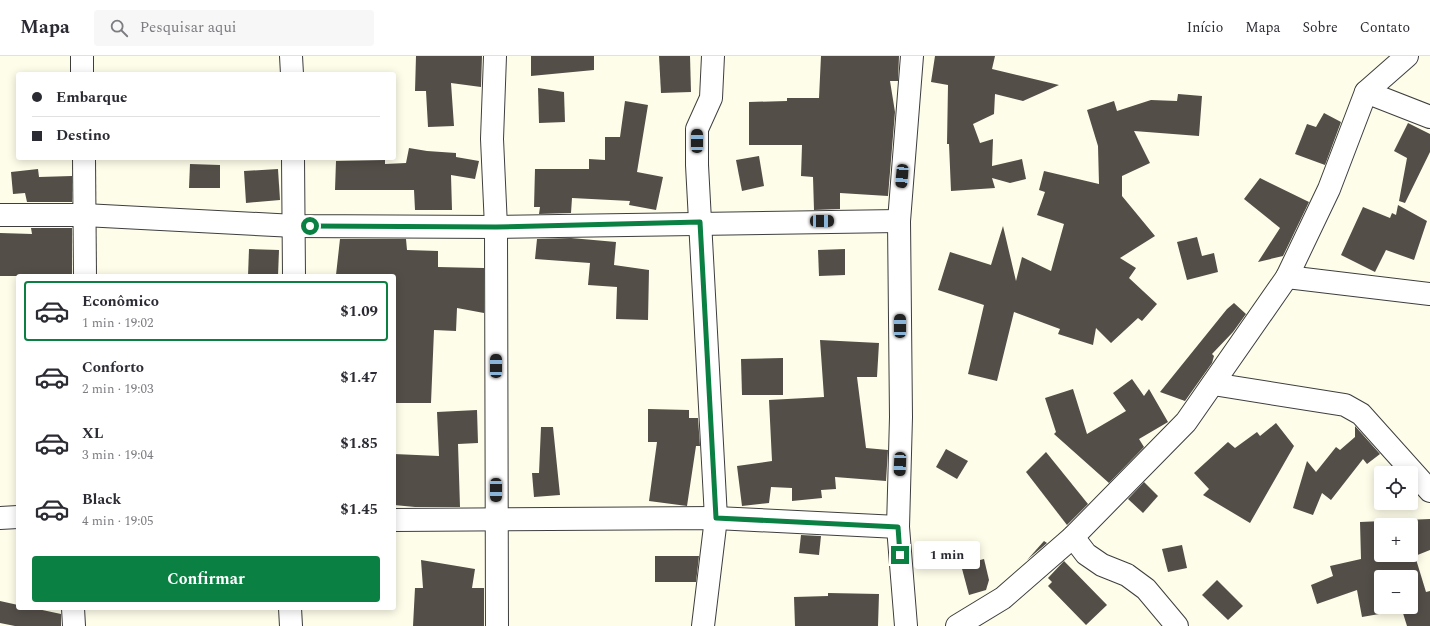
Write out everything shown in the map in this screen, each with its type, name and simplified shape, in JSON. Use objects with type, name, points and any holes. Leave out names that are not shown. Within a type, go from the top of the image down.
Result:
[{"type":"street","points":[[82,56],[82,72]]},
{"type":"street","points":[[291,56],[292,72]]},
{"type":"street","points":[[495,56],[492,139],[496,227],[497,626]]},
{"type":"street","points":[[703,626],[716,518],[700,222],[697,129],[711,98],[713,56]]},
{"type":"street","points":[[906,626],[898,527],[901,416],[899,220],[912,56]]},
{"type":"street","points":[[957,626],[1003,598],[1073,537],[1186,422],[1287,277],[1329,189],[1366,92],[1408,56]]},
{"type":"street","points":[[1366,92],[1430,117]]},
{"type":"street","points":[[84,160],[84,274]]},
{"type":"street","points":[[293,160],[295,226],[294,274]]},
{"type":"street","points":[[0,215],[84,215],[295,226],[496,227],[700,222],[899,220]]},
{"type":"street","points":[[1287,277],[1430,294]]},
{"type":"street","points":[[1213,384],[1345,405],[1361,414],[1430,491]]},
{"type":"street","points":[[0,518],[16,517]]},
{"type":"street","points":[[396,520],[496,521],[716,518],[898,527]]},
{"type":"street","points":[[1073,537],[1086,554],[1102,565],[1127,575],[1146,589],[1177,626]]},
{"type":"street","points":[[73,610],[74,626]]},
{"type":"street","points":[[290,610],[291,626]]},
{"type":"building","points":[[416,56],[482,56],[481,87],[451,83],[454,126],[428,127],[426,91],[415,91]]},
{"type":"building","points":[[531,56],[594,56],[594,70],[531,76]]},
{"type":"building","points":[[659,56],[690,56],[691,92],[661,93]]},
{"type":"building","points":[[821,56],[899,56],[898,81],[890,81],[895,112],[888,196],[840,193],[840,209],[814,210],[813,177],[801,176],[802,145],[749,145],[749,102],[787,101],[787,98],[819,98]]},
{"type":"building","points":[[935,56],[995,56],[992,69],[1059,85],[1023,101],[995,94],[994,114],[973,124],[980,143],[993,139],[992,166],[1022,159],[1026,179],[1010,183],[992,178],[995,188],[951,191],[949,144],[947,144],[948,85],[931,82]]},
{"type":"building","points":[[538,88],[564,92],[565,122],[539,123]]},
{"type":"building","points":[[1178,94],[1202,96],[1199,136],[1134,131],[1150,163],[1122,176],[1122,196],[1155,236],[1120,258],[1136,268],[1129,278],[1157,304],[1142,321],[1138,318],[1111,343],[1096,328],[1093,345],[1058,334],[1060,329],[1014,312],[997,381],[968,374],[984,305],[938,290],[950,252],[991,265],[1003,226],[1016,281],[1022,257],[1051,271],[1064,224],[1037,215],[1045,192],[1039,190],[1044,171],[1099,184],[1098,146],[1087,110],[1114,101],[1117,111],[1151,100],[1177,101]]},
{"type":"building","points":[[625,101],[648,105],[637,172],[663,177],[656,210],[629,205],[630,201],[572,198],[571,213],[539,214],[540,207],[534,207],[535,169],[589,169],[589,159],[605,160],[605,137],[620,137]]},
{"type":"building","points":[[1324,113],[1341,122],[1325,165],[1295,154],[1307,124],[1316,127]]},
{"type":"building","points":[[1408,123],[1430,134],[1430,152],[1405,203],[1399,201],[1407,158],[1394,151]]},
{"type":"building","points":[[409,148],[456,153],[456,157],[479,161],[475,179],[451,175],[452,210],[415,210],[414,190],[335,190],[336,161],[385,160],[385,164],[406,163]]},
{"type":"building","points":[[759,156],[764,186],[742,191],[736,160]]},
{"type":"building","points":[[190,164],[220,165],[220,188],[189,188]]},
{"type":"building","points":[[38,169],[39,177],[72,176],[72,202],[27,202],[25,193],[13,194],[11,172]]},
{"type":"building","points":[[278,169],[280,200],[246,203],[244,171]]},
{"type":"building","points":[[1260,178],[1309,202],[1283,256],[1258,262],[1280,228],[1244,199]]},
{"type":"building","points":[[1398,205],[1427,221],[1414,260],[1386,250],[1375,272],[1341,255],[1363,207],[1390,218],[1392,213],[1396,215]]},
{"type":"building","points":[[31,228],[72,228],[72,274],[16,274],[16,276],[0,276],[0,233],[32,234]]},
{"type":"building","points":[[1197,237],[1202,256],[1214,253],[1218,272],[1187,280],[1177,242]]},
{"type":"building","points":[[571,238],[616,242],[614,265],[649,270],[648,320],[616,319],[617,287],[588,285],[590,263],[535,259],[537,239]]},
{"type":"building","points":[[340,239],[406,239],[407,250],[438,251],[438,267],[484,268],[484,313],[457,308],[456,331],[434,330],[431,403],[396,403],[396,274],[336,274]]},
{"type":"building","points":[[249,249],[279,250],[278,274],[248,274]]},
{"type":"building","points":[[845,249],[845,275],[819,276],[818,250]]},
{"type":"building","points":[[1234,303],[1246,314],[1233,332],[1212,354],[1214,356],[1212,363],[1185,401],[1160,392],[1227,309]]},
{"type":"building","points":[[820,340],[879,343],[877,377],[857,377],[866,448],[888,450],[886,481],[835,477],[836,489],[821,490],[822,498],[792,501],[792,488],[771,487],[769,503],[742,506],[737,466],[772,461],[769,400],[824,397]]},
{"type":"building","points":[[783,358],[783,395],[742,395],[741,359]]},
{"type":"building","points":[[1132,379],[1144,396],[1149,389],[1168,422],[1139,439],[1144,447],[1109,483],[1054,434],[1056,432],[1045,398],[1073,389],[1087,434],[1126,411],[1113,393]]},
{"type":"building","points":[[648,409],[689,410],[689,418],[698,418],[700,446],[696,446],[687,506],[649,501],[657,442],[648,442]]},
{"type":"building","points":[[477,410],[478,443],[458,444],[460,507],[415,507],[396,505],[396,454],[439,456],[437,412]]},
{"type":"building","points":[[1276,423],[1294,446],[1250,523],[1203,495],[1209,489],[1194,473],[1228,442],[1235,448],[1257,432],[1260,436]]},
{"type":"building","points":[[1355,426],[1380,454],[1367,464],[1363,459],[1331,500],[1322,493],[1313,515],[1293,508],[1307,461],[1316,472],[1336,447],[1340,450],[1355,437]]},
{"type":"building","points":[[541,427],[553,427],[560,495],[534,497],[532,473],[539,473]]},
{"type":"building","points":[[946,449],[968,461],[957,479],[936,467]]},
{"type":"building","points":[[1046,452],[1088,504],[1067,525],[1026,472]]},
{"type":"building","points":[[1144,482],[1158,496],[1143,513],[1128,499]]},
{"type":"building","points":[[1430,519],[1430,550],[1418,555],[1418,520]]},
{"type":"building","points":[[1374,521],[1374,562],[1417,562],[1426,592],[1430,591],[1430,626],[1407,626],[1403,614],[1418,614],[1418,570],[1374,570],[1374,614],[1379,614],[1362,617],[1357,590],[1317,604],[1311,585],[1333,576],[1330,566],[1361,559],[1360,522]]},
{"type":"building","points":[[801,535],[821,536],[819,555],[799,553]]},
{"type":"building","points":[[1044,541],[1047,543],[1027,560]]},
{"type":"building","points":[[1182,545],[1187,568],[1168,572],[1162,549]]},
{"type":"building","points":[[655,556],[699,556],[696,582],[655,582]]},
{"type":"building","points":[[984,559],[989,580],[986,590],[969,595],[961,565]]},
{"type":"building","points":[[421,560],[475,569],[472,588],[484,588],[484,626],[413,626],[415,588],[423,588]]},
{"type":"building","points":[[1064,561],[1107,605],[1086,625],[1048,586],[1052,582],[1048,578]]},
{"type":"building","points":[[1217,580],[1243,606],[1228,620],[1202,595]]},
{"type":"building","points":[[828,593],[879,594],[878,626],[795,626],[794,597],[828,596]]},
{"type":"building","points":[[0,601],[16,605],[16,610],[42,610],[61,614],[61,626],[15,626],[0,623]]},
{"type":"route","points":[[310,226],[496,227],[700,222],[716,518],[898,527],[900,555]]}]
